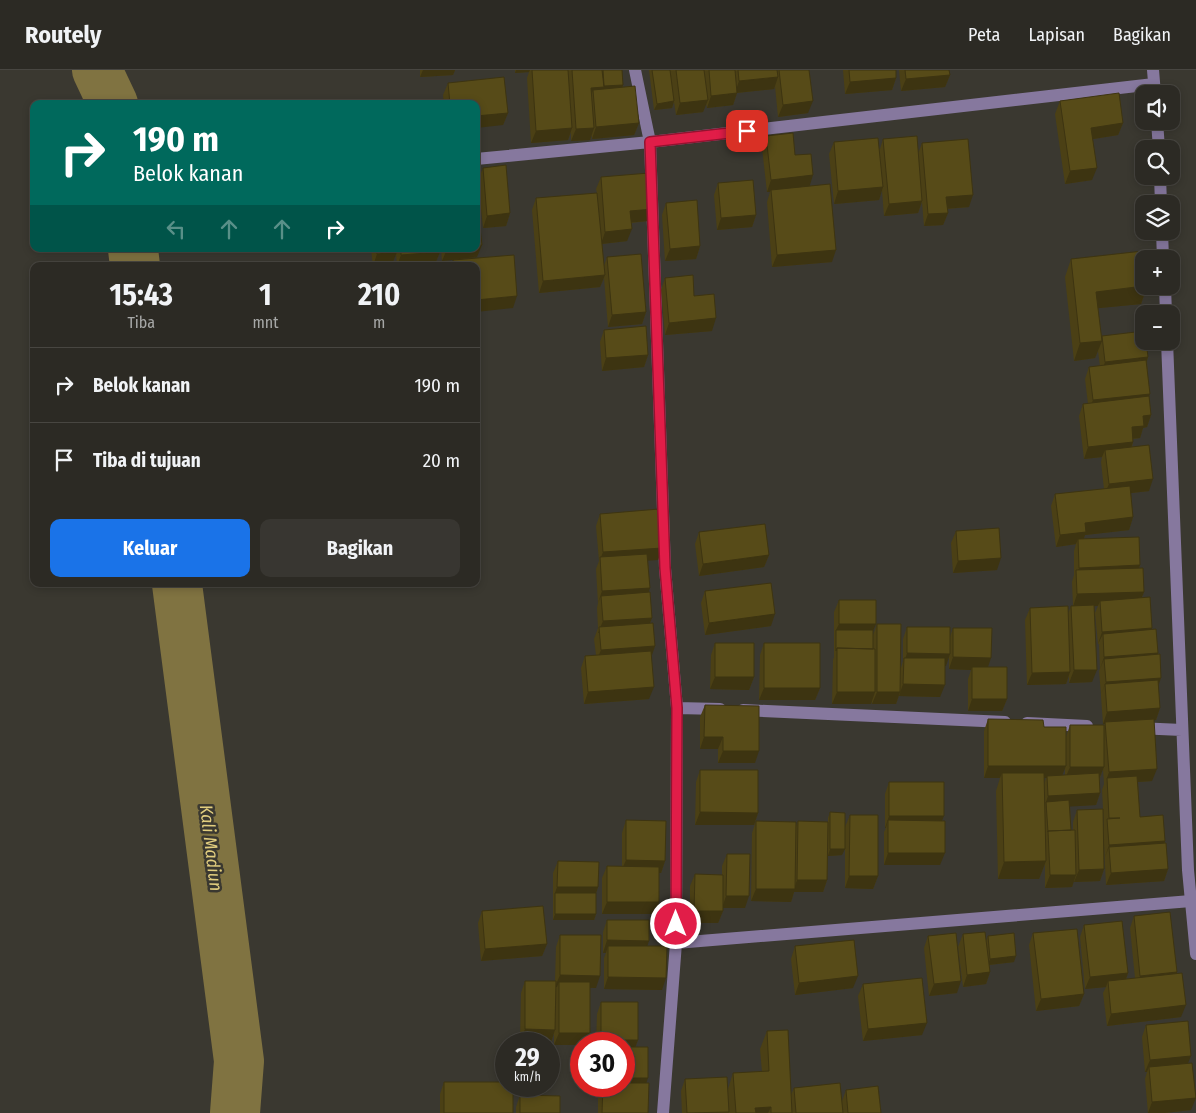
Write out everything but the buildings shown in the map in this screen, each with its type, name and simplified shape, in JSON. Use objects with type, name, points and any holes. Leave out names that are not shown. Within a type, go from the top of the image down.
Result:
[{"type":"street","points":[[635,70],[650,142],[665,568],[677,708],[676,943],[663,1113]]},
{"type":"street","points":[[1153,70],[1155,85]]},
{"type":"street","points":[[480,159],[1135,91]]},
{"type":"street","points":[[1167,350],[1188,870],[1196,954]]},
{"type":"street","points":[[677,708],[1103,726]]},
{"type":"street","points":[[1123,727],[1182,730]]},
{"type":"street","points":[[676,943],[1191,901]]},
{"type":"waterway","name":"Kali Madiun","points":[[97,70],[111,100]]},
{"type":"waterway","name":"Kali Madiun","points":[[133,252],[135,262]]},
{"type":"waterway","name":"Kali Madiun","points":[[177,587],[239,1061],[235,1113]]},
{"type":"route","points":[[676,924],[677,708],[665,568],[650,142],[747,131]]}]
